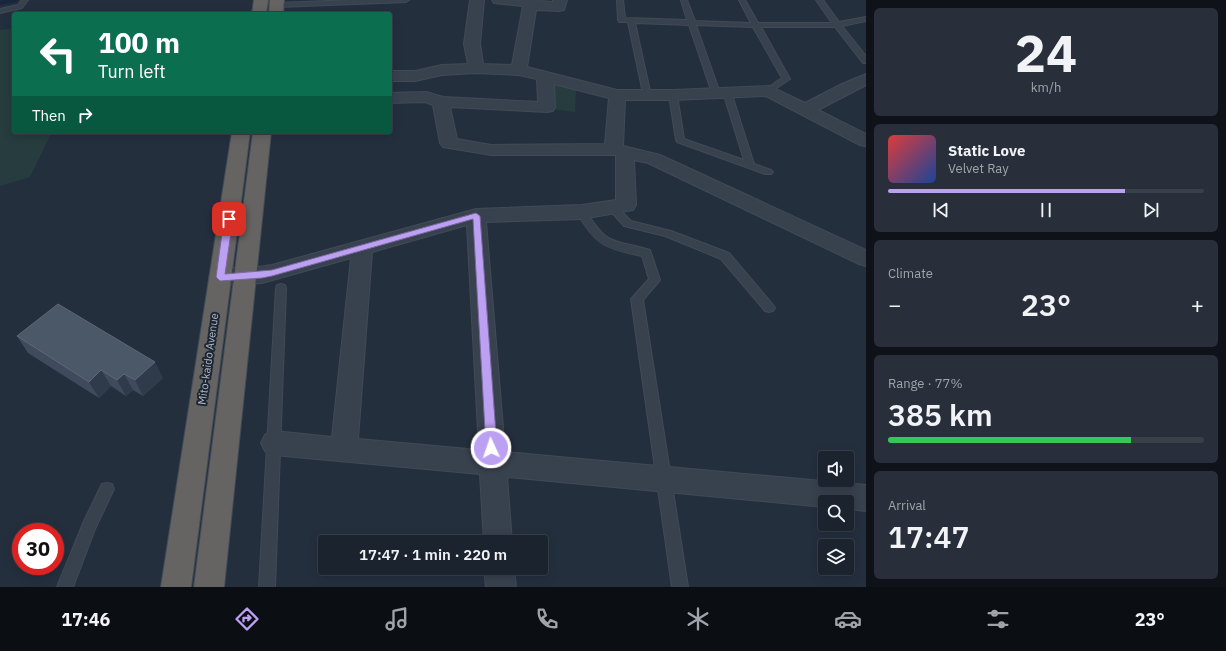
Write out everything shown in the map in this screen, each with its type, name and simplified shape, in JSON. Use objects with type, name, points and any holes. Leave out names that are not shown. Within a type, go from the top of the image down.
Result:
[{"type":"highway","points":[[259,12],[261,0]]},
{"type":"highway","name":"Mito-kaido Avenue","points":[[176,587],[241,134]]},
{"type":"highway","points":[[209,587],[262,134]]},
{"type":"street","points":[[476,0],[472,44],[476,68]]},
{"type":"street","points":[[499,0],[531,2],[559,7],[560,0]]},
{"type":"street","points":[[519,70],[531,2]]},
{"type":"street","points":[[392,76],[415,76],[442,70],[476,68],[519,70],[617,96],[770,91],[866,141]]},
{"type":"street","points":[[392,98],[426,96],[441,102],[547,107],[545,76]]},
{"type":"street","points":[[807,110],[848,86],[866,79]]},
{"type":"street","points":[[220,277],[272,273],[476,216],[582,212],[626,205],[620,150],[617,96]]},
{"type":"street","points":[[441,102],[449,143],[491,150],[620,150],[654,159],[866,259]]},
{"type":"street","points":[[476,216],[497,535]]},
{"type":"street","points":[[344,450],[362,248]]},
{"type":"street","points":[[274,443],[866,498]]},
{"type":"street","points":[[500,575],[501,587]]},
{"type":"lane","points":[[277,6],[406,0]]},
{"type":"lane","points":[[620,0],[622,20],[756,25],[837,25],[866,19]]},
{"type":"lane","points":[[684,0],[750,165]]},
{"type":"lane","points":[[742,0],[786,79],[770,91]]},
{"type":"lane","points":[[819,0],[866,61]]},
{"type":"lane","points":[[0,11],[20,7],[25,1]]},
{"type":"lane","points":[[630,20],[647,96]]},
{"type":"lane","points":[[673,95],[680,140],[768,172]]},
{"type":"lane","points":[[612,207],[628,224],[667,233],[725,256],[769,308]]},
{"type":"lane","points":[[582,212],[596,236],[617,247],[646,253],[655,280],[637,299],[680,587]]},
{"type":"lane","points":[[267,587],[280,288]]},
{"type":"lane","points":[[65,587],[89,526],[107,489]]},
{"type":"green space","points":[[12,28],[12,134],[51,134],[30,177],[0,186],[0,30]]},
{"type":"green space","points":[[559,84],[576,88],[575,112],[553,109],[551,86]]},
{"type":"building","points":[[58,304],[155,362],[135,380],[124,374],[117,380],[101,370],[89,382],[17,336]]},
{"type":"waterway","points":[[0,3],[16,0]]},
{"type":"route","points":[[229,219],[220,277],[262,275],[272,273],[476,216],[491,448]]}]
